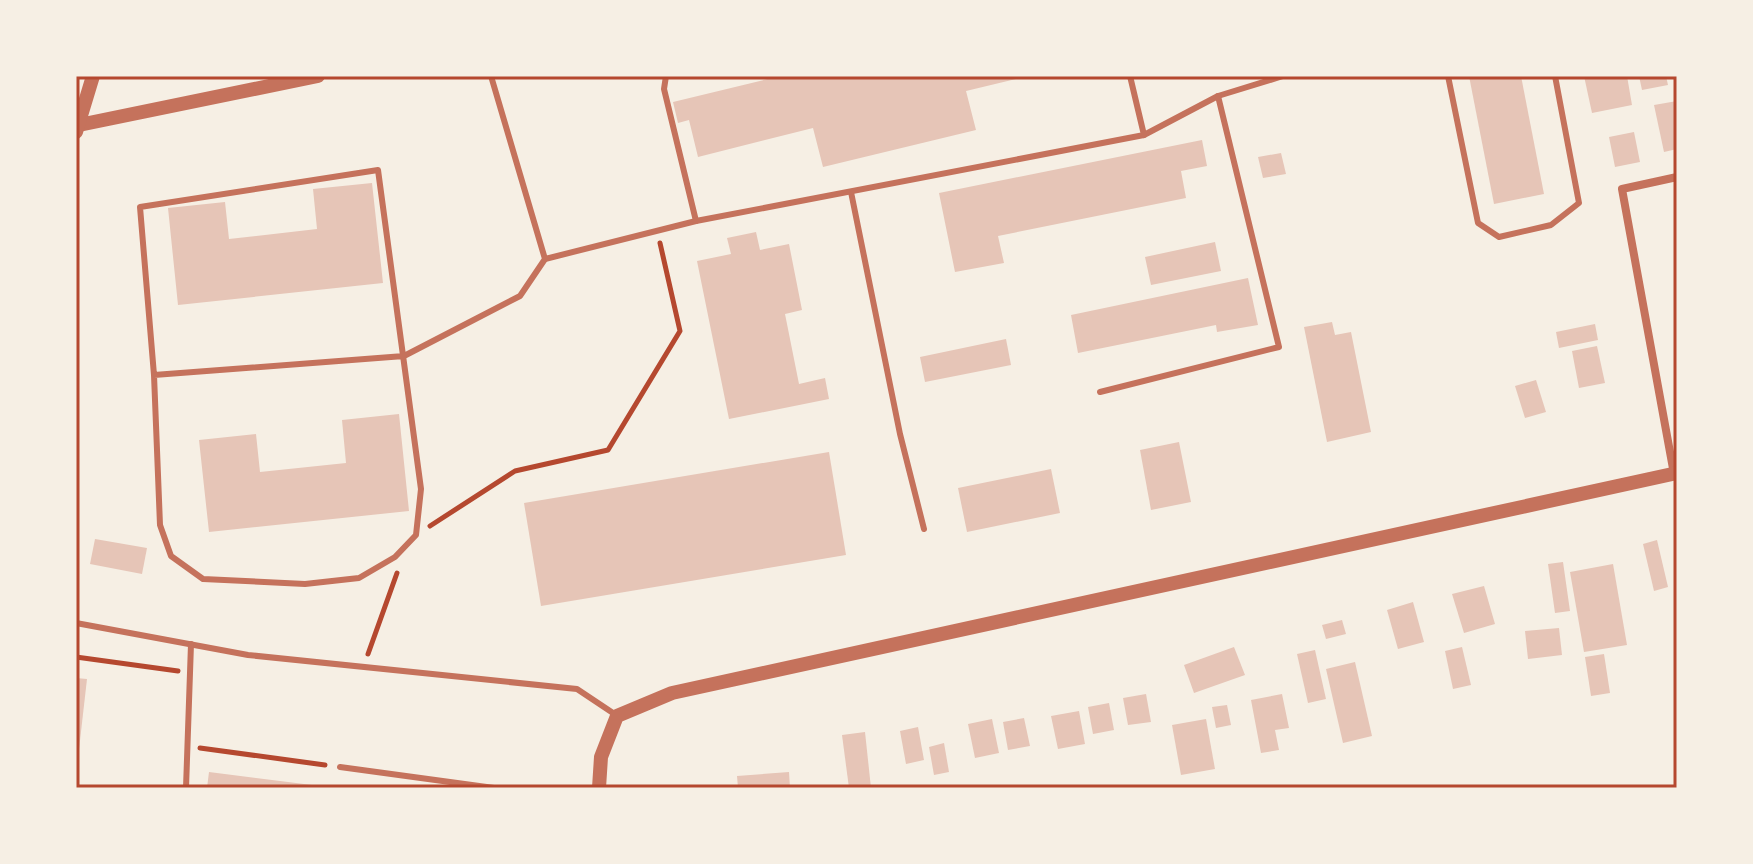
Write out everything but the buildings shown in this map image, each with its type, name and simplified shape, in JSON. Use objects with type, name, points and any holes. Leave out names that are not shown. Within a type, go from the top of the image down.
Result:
[{"type":"street","points":[[93,76],[78,129],[318,76]]},
{"type":"street","points":[[599,788],[601,757],[617,716],[672,693],[1675,473],[1622,189],[1677,177]]},
{"type":"lane","points":[[491,76],[545,259]]},
{"type":"lane","points":[[666,76],[664,89],[696,221]]},
{"type":"lane","points":[[1130,76],[1144,135]]},
{"type":"lane","points":[[154,375],[404,356],[520,296],[545,259],[696,221],[1144,135],[1218,96],[1283,76]]},
{"type":"lane","points":[[1448,76],[1478,223],[1499,237],[1551,225],[1579,203],[1555,76]]},
{"type":"lane","points":[[1100,392],[1279,347],[1218,96]]},
{"type":"lane","points":[[378,170],[404,356],[421,489],[416,535],[395,557],[359,578],[305,584],[203,579],[171,556],[160,525],[154,375],[140,207],[378,170]]},
{"type":"lane","points":[[851,192],[900,434],[924,529]]},
{"type":"lane","points":[[76,623],[248,655],[577,689],[617,716]]},
{"type":"lane","points":[[186,788],[191,644]]},
{"type":"lane","points":[[340,767],[494,788]]},
{"type":"path","points":[[416,535],[515,471],[608,450],[680,331],[657,231]]},
{"type":"path","points":[[364,667],[406,545]]},
{"type":"path","points":[[76,657],[190,672]]},
{"type":"path","points":[[187,747],[340,767]]}]
